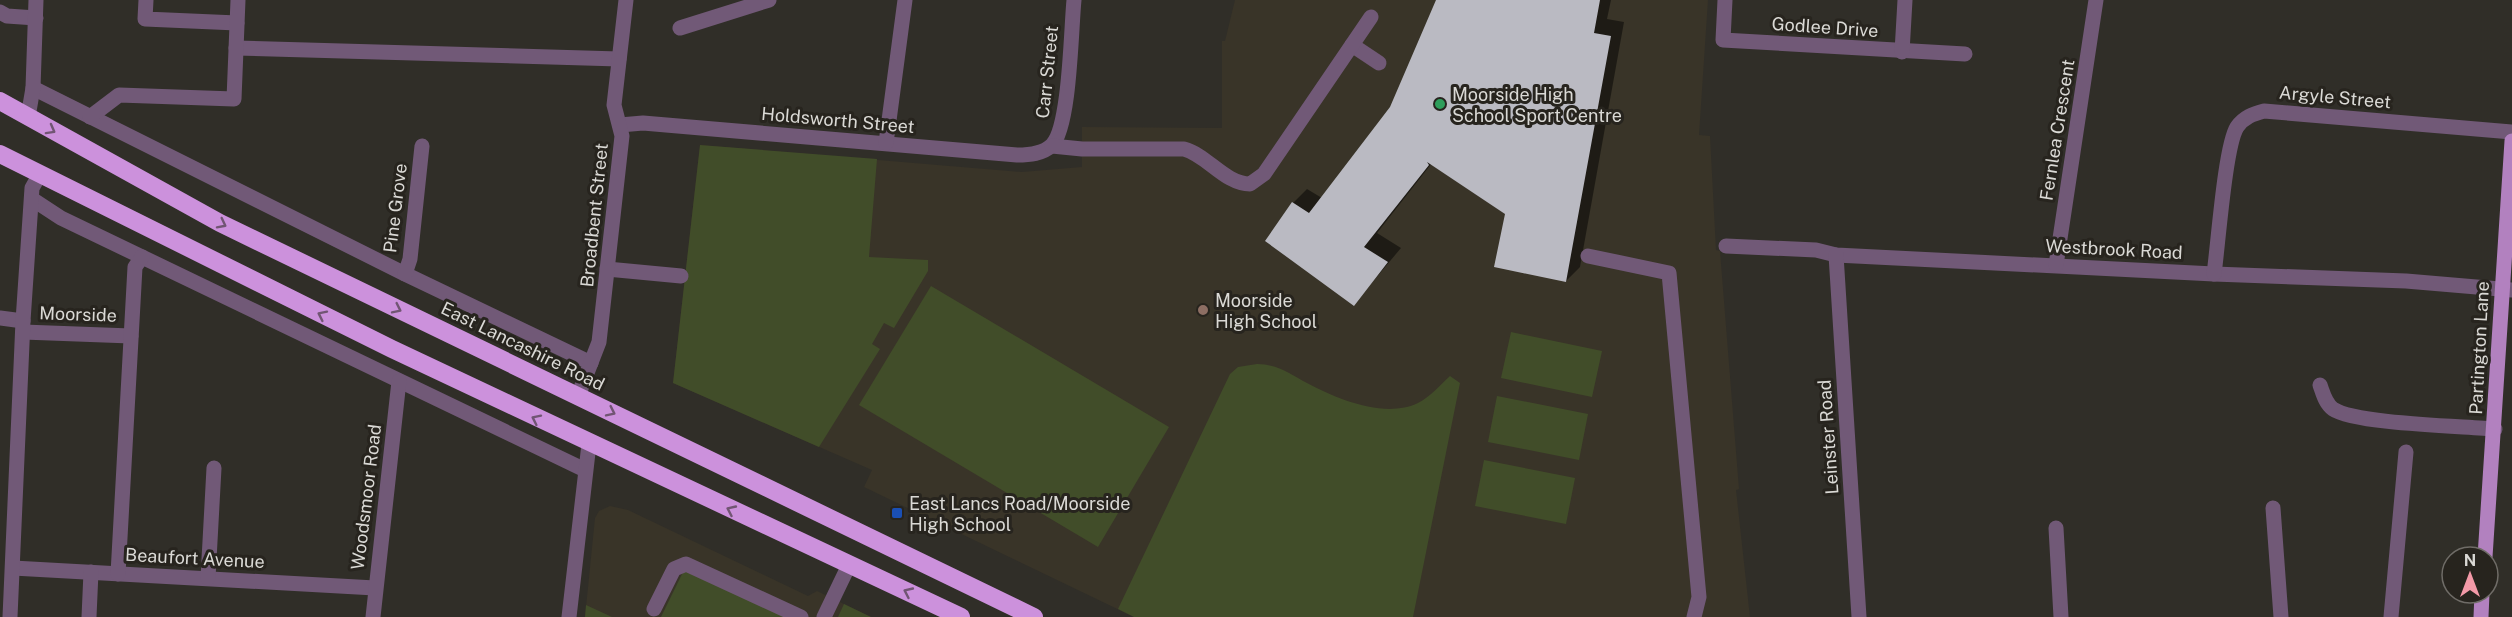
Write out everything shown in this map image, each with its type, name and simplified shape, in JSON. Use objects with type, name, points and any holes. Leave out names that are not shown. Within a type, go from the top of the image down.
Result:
[{"type":"highway","name":"East Lancashire Road","points":[[0,101],[220,223],[1034,617]]},
{"type":"highway","points":[[0,154],[589,444],[961,617]]},
{"type":"main road","name":"Partington Lane","points":[[2486,545],[2506,290],[2512,141]]},
{"type":"street","points":[[28,117],[33,88],[36,0]]},
{"type":"street","points":[[146,0],[145,20],[237,22]]},
{"type":"street","points":[[90,117],[119,95],[234,99],[238,0]]},
{"type":"street","name":"Broadbent Street","points":[[579,396],[599,342],[622,136],[614,105],[626,0]]},
{"type":"street","points":[[680,28],[769,0]]},
{"type":"street","points":[[886,143],[905,0]]},
{"type":"street","name":"Carr Street","points":[[1052,146],[1064,115],[1074,0]]},
{"type":"street","name":"Godlee Drive","points":[[1725,0],[1723,40],[1965,54]]},
{"type":"street","points":[[1902,52],[1905,0]]},
{"type":"street","name":"Fernlea Crescent","points":[[2056,265],[2096,0]]},
{"type":"street","points":[[0,12],[8,16],[36,18]]},
{"type":"street","points":[[1052,146],[1082,149],[1184,149],[1193,152],[1234,180],[1250,184],[1264,174],[1371,17]]},
{"type":"street","points":[[1352,45],[1379,63]]},
{"type":"street","points":[[236,48],[620,59]]},
{"type":"street","points":[[33,88],[405,274],[591,363]]},
{"type":"street","name":"Argyle Street","points":[[2214,274],[2228,163],[2236,128],[2248,115],[2264,111],[2512,132]]},
{"type":"street","name":"Holdsworth Street","points":[[620,125],[643,123],[1017,155],[1041,152],[1052,146]]},
{"type":"street","name":"Pine Grove","points":[[405,274],[410,259],[422,146]]},
{"type":"street","points":[[10,617],[23,327],[33,188],[40,174]]},
{"type":"street","points":[[32,199],[61,218],[585,470]]},
{"type":"street","name":"Westbrook Road","points":[[1726,246],[1816,250],[1836,255],[2406,281],[2506,290]]},
{"type":"street","name":"Leinster Road","points":[[1836,255],[1858,617]]},
{"type":"street","points":[[1588,256],[1669,273],[1699,597],[1694,617]]},
{"type":"street","points":[[118,574],[135,267],[142,257]]},
{"type":"street","points":[[607,268],[681,276]]},
{"type":"street","name":"Moorside","points":[[0,318],[23,327],[131,336]]},
{"type":"street","name":"Woodsmoor Road","points":[[373,617],[399,381]]},
{"type":"street","points":[[2320,385],[2324,399],[2333,409],[2355,417],[2495,429]]},
{"type":"street","points":[[569,617],[589,444]]},
{"type":"street","points":[[2391,617],[2406,452]]},
{"type":"street","points":[[208,578],[214,468]]},
{"type":"street","points":[[2273,508],[2281,617]]},
{"type":"street","points":[[2056,528],[2061,617]]},
{"type":"street","points":[[654,609],[674,569],[686,564],[801,617]]},
{"type":"street","points":[[824,617],[849,565]]},
{"type":"street","name":"Beaufort Avenue","points":[[13,568],[375,588]]},
{"type":"street","points":[[89,617],[92,572]]},
{"type":"shaded area","name":"Moorside High School","points":[[1235,0],[1708,0],[1699,135],[1710,136],[1716,250],[1720,251],[1739,489],[1736,490],[1750,617],[1134,617],[864,487],[872,470],[673,383],[700,145],[1022,172],[1082,167],[1082,127],[1222,128],[1222,41],[1225,41]]},
{"type":"shaded area","points":[[610,506],[628,510],[808,596],[817,591],[871,617],[585,617],[595,518],[599,511]]},
{"type":"green space","points":[[700,145],[877,159],[869,257],[928,260],[928,271],[894,328],[884,323],[872,344],[880,349],[819,447],[673,383]]},
{"type":"green space","points":[[931,286],[1169,427],[1098,547],[859,405]]},
{"type":"green space","points":[[1511,332],[1602,351],[1592,397],[1501,378]]},
{"type":"green space","points":[[1257,364],[1277,368],[1347,401],[1376,408],[1391,409],[1418,403],[1450,376],[1460,383],[1413,617],[1134,617],[1118,609],[1230,374],[1238,367]]},
{"type":"green space","points":[[1497,396],[1588,414],[1579,460],[1488,442]]},
{"type":"green space","points":[[1484,460],[1575,478],[1566,524],[1475,506]]},
{"type":"green space","points":[[684,570],[790,617],[661,617]]},
{"type":"green space","points":[[844,604],[871,617],[838,617]]},
{"type":"green space","points":[[586,605],[612,617],[585,617]]},
{"type":"building","points":[[1436,0],[1600,0],[1594,33],[1611,36],[1566,282],[1494,267],[1505,214],[1427,162],[1429,165],[1364,247],[1388,262],[1354,306],[1265,241],[1292,202],[1309,213],[1390,107]]},
{"type":"place","name":"Moorside High School Sport Centre","points":[[1440,104]]},
{"type":"place","name":"Moorside High School","points":[[1203,310]]},
{"type":"place","name":"East Lancs Road/Moorside High School","points":[[897,513]]}]
